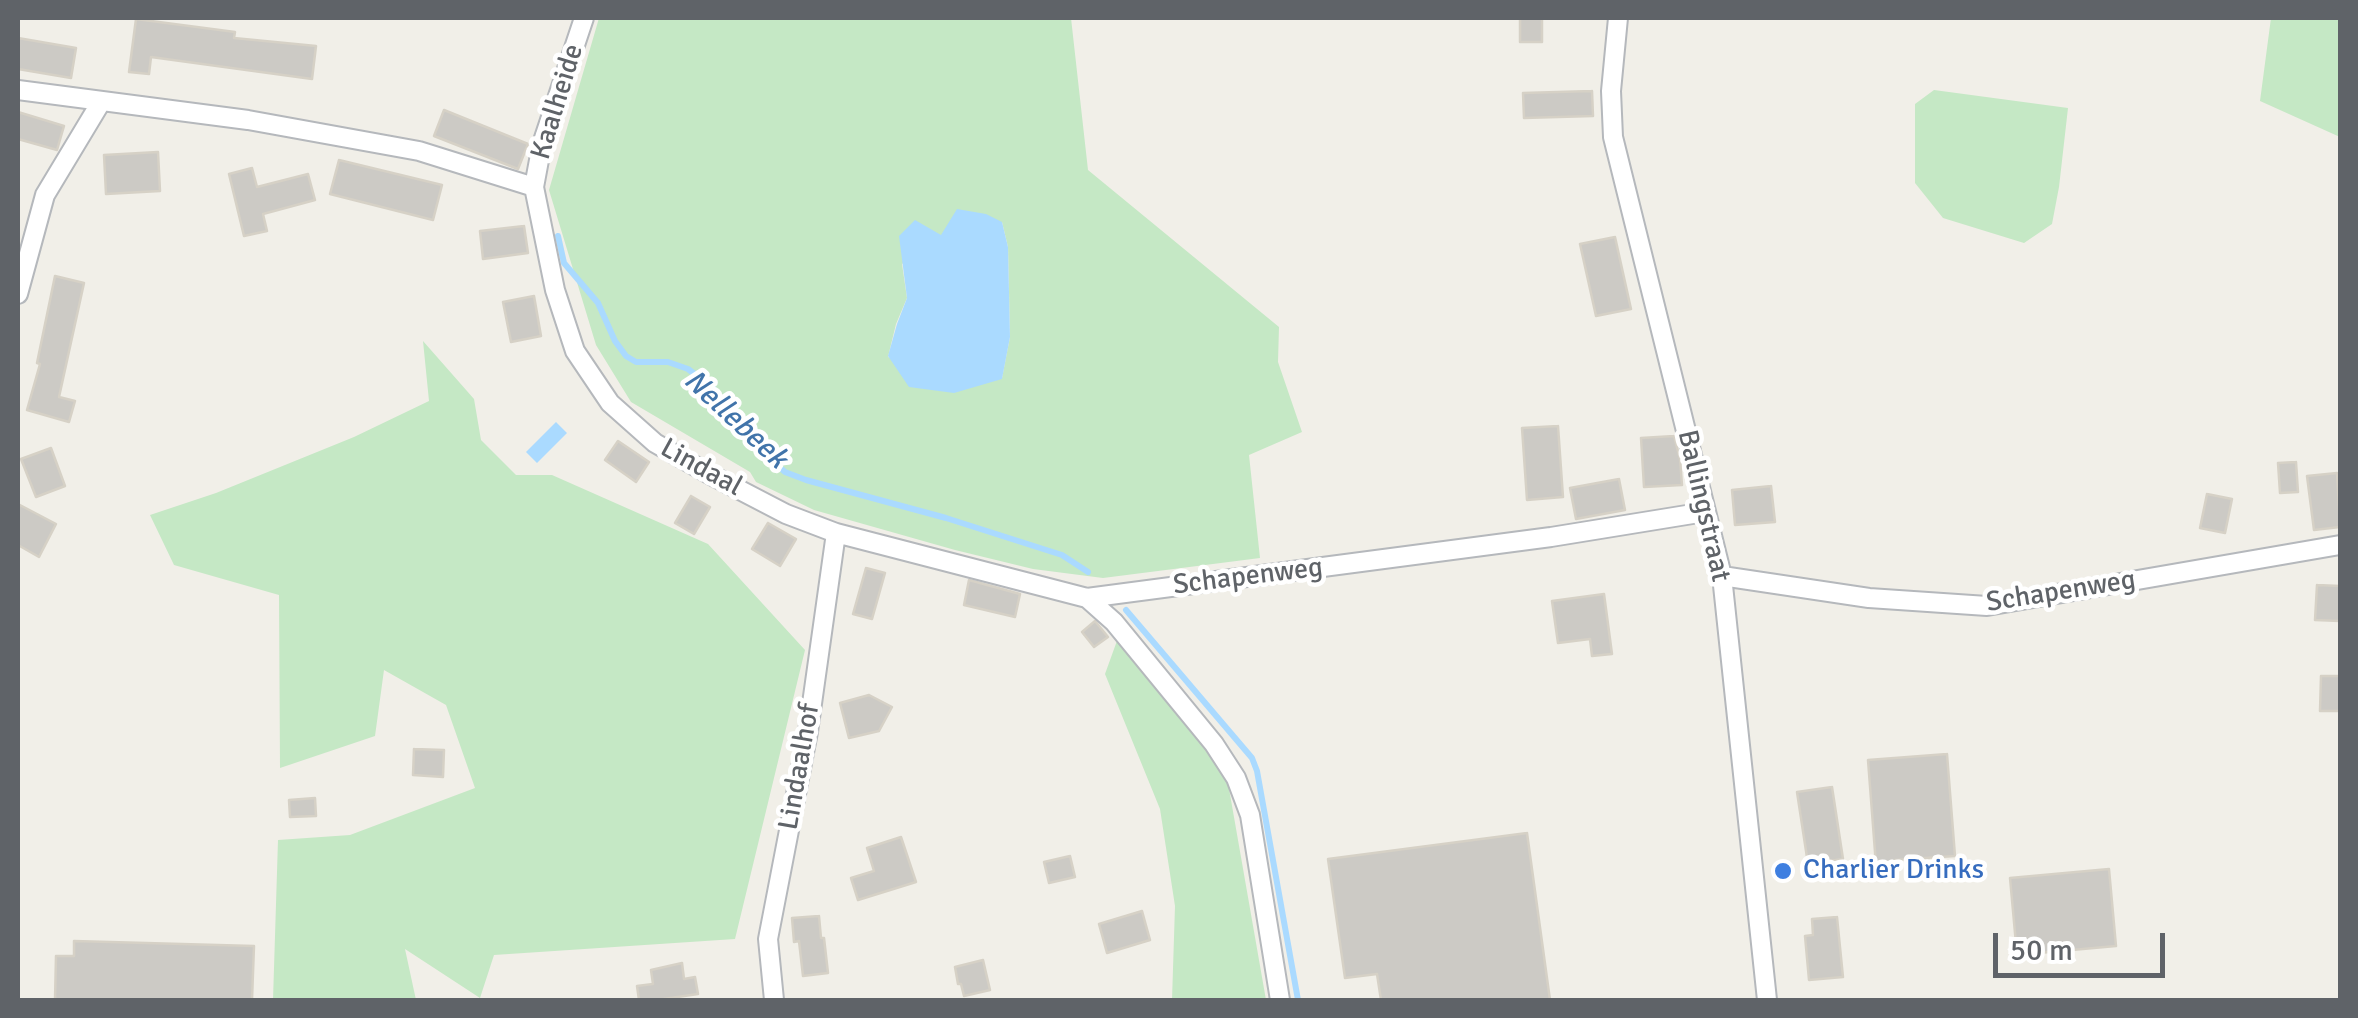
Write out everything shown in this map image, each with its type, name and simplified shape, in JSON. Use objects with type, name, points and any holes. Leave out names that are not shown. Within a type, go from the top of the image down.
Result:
[{"type":"street","name":"Kaalheide","points":[[534,188],[542,144],[584,18]]},
{"type":"street","name":"Ballingstraat","points":[[1618,18],[1613,137],[1722,576],[1767,1000]]},
{"type":"street","points":[[18,90],[248,120],[418,151],[534,188]]},
{"type":"street","points":[[18,294],[45,196],[101,102]]},
{"type":"street","name":"Lindaal","points":[[534,188],[556,290],[575,351],[610,403],[655,443],[786,514],[836,533],[1087,598]]},
{"type":"street","name":"Schapenweg","points":[[1087,598],[1551,537],[1705,512]]},
{"type":"street","name":"Lindaalhof","points":[[774,1000],[768,940],[808,732],[836,533]]},
{"type":"street","name":"Schapenweg","points":[[1722,576],[1869,598],[1987,606],[2340,545]]},
{"type":"street","points":[[1087,598],[1126,638],[1214,744],[1236,778],[1250,814],[1280,1000]]},
{"type":"green space","points":[[599,18],[1071,18],[1088,170],[1279,327],[1278,362],[1302,432],[1249,455],[1260,558],[1103,578],[1033,569],[814,510],[756,482],[750,472],[631,402],[596,345],[549,190]],"holes":[[[1002,222],[1008,247],[1010,337],[1002,378],[977,385],[888,357],[907,298],[902,264],[941,236]]]},
{"type":"green space","points":[[2271,18],[2340,18],[2340,137],[2260,101]]},
{"type":"green space","points":[[1934,90],[2068,108],[2052,224],[2024,243],[1943,218],[1915,183],[1915,104]]},
{"type":"green space","points":[[423,341],[474,399],[481,440],[516,475],[552,475],[708,544],[805,650],[735,939],[494,955],[480,998],[405,949],[416,1000],[273,1000],[278,840],[350,835],[475,788],[446,705],[384,670],[375,736],[280,768],[279,595],[174,565],[150,515],[216,493],[354,437],[429,401]]},
{"type":"green space","points":[[1118,638],[1224,760],[1266,1000],[1172,1000],[1175,906],[1160,809],[1105,674]]},
{"type":"water","points":[[957,209],[986,214],[1002,222],[1008,247],[1010,337],[1002,379],[954,393],[909,387],[888,356],[907,298],[899,236],[915,220],[941,235]]},
{"type":"water","points":[[556,422],[567,433],[537,463],[526,452]]},
{"type":"building","points":[[1520,18],[1542,18],[1542,42],[1520,42]]},
{"type":"building","points":[[136,19],[235,32],[234,38],[316,46],[312,79],[151,57],[149,74],[129,72]]},
{"type":"building","points":[[18,38],[76,48],[71,78],[18,69]]},
{"type":"building","points":[[1592,91],[1593,116],[1524,118],[1523,93]]},
{"type":"building","points":[[444,110],[528,144],[518,169],[434,136]]},
{"type":"building","points":[[18,112],[64,126],[57,150],[18,139]]},
{"type":"building","points":[[158,152],[160,191],[106,194],[104,155]]},
{"type":"building","points":[[339,160],[442,185],[433,220],[330,194]]},
{"type":"building","points":[[252,168],[257,187],[308,174],[315,200],[263,214],[267,231],[244,236],[229,174]]},
{"type":"building","points":[[524,226],[528,253],[483,259],[480,231]]},
{"type":"building","points":[[1615,237],[1631,309],[1596,316],[1580,244]]},
{"type":"building","points":[[55,276],[84,283],[59,397],[75,401],[69,422],[27,410],[40,364],[37,363]]},
{"type":"building","points":[[534,296],[541,336],[511,342],[503,302]]},
{"type":"building","points":[[1558,426],[1563,497],[1527,500],[1522,428]]},
{"type":"building","points":[[1674,436],[1682,485],[1644,487],[1641,438]]},
{"type":"building","points":[[618,441],[649,462],[636,482],[605,460]]},
{"type":"building","points":[[51,448],[65,486],[36,497],[21,459]]},
{"type":"building","points":[[2296,462],[2298,492],[2280,493],[2278,463]]},
{"type":"building","points":[[2337,473],[2340,527],[2314,530],[2307,476]]},
{"type":"building","points":[[1619,479],[1625,510],[1576,519],[1570,488]]},
{"type":"building","points":[[1771,486],[1775,522],[1735,525],[1732,490]]},
{"type":"building","points":[[2207,494],[2232,499],[2225,533],[2200,528]]},
{"type":"building","points":[[691,496],[710,507],[694,534],[675,523]]},
{"type":"building","points":[[18,504],[56,524],[39,557],[18,545]]},
{"type":"building","points":[[768,523],[796,539],[780,566],[752,549]]},
{"type":"building","points":[[866,568],[885,573],[872,619],[853,614]]},
{"type":"building","points":[[969,580],[1020,594],[1015,617],[964,605]]},
{"type":"building","points":[[2317,585],[2340,586],[2340,621],[2315,620]]},
{"type":"building","points":[[1604,594],[1612,654],[1592,656],[1590,639],[1558,643],[1552,601]]},
{"type":"building","points":[[1095,621],[1108,637],[1094,647],[1082,632]]},
{"type":"building","points":[[2321,676],[2340,676],[2340,711],[2320,711]]},
{"type":"building","points":[[869,695],[892,707],[879,731],[849,738],[840,703]]},
{"type":"building","points":[[414,749],[444,750],[443,777],[413,775]]},
{"type":"building","points":[[1947,754],[1955,856],[1876,865],[1868,760]]},
{"type":"building","points":[[1832,787],[1843,859],[1808,864],[1797,792]]},
{"type":"building","points":[[315,798],[316,816],[290,817],[289,800]]},
{"type":"building","points":[[1527,833],[1550,1000],[1381,1000],[1377,974],[1345,978],[1328,859]]},
{"type":"building","points":[[901,837],[916,882],[858,900],[851,878],[874,871],[867,848]]},
{"type":"building","points":[[1070,856],[1075,877],[1049,883],[1044,862]]},
{"type":"building","points":[[2109,869],[2116,946],[2017,955],[2010,878]]},
{"type":"building","points":[[1142,911],[1150,940],[1107,953],[1099,924]]},
{"type":"building","points":[[819,916],[828,973],[803,976],[792,918]]},
{"type":"building","points":[[1837,917],[1843,977],[1809,980],[1805,936],[1813,935],[1812,919]]},
{"type":"building","points":[[74,941],[254,946],[252,1000],[55,1000],[56,956],[74,956]]},
{"type":"building","points":[[983,960],[990,990],[964,996],[955,967]]},
{"type":"building","points":[[682,963],[684,979],[695,977],[698,994],[639,1000],[637,986],[653,984],[651,970]]},
{"type":"waterway","name":"Nellebeek","points":[[558,236],[564,263],[598,303],[626,356],[636,362],[668,362],[688,369],[713,388],[760,450],[785,472],[1062,555],[1088,572]]},
{"type":"waterway","name":"Nellebeek","points":[[1126,610],[1252,758],[1298,1000]]},
{"type":"place","name":"Charlier Drinks","points":[[1783,871]]}]
